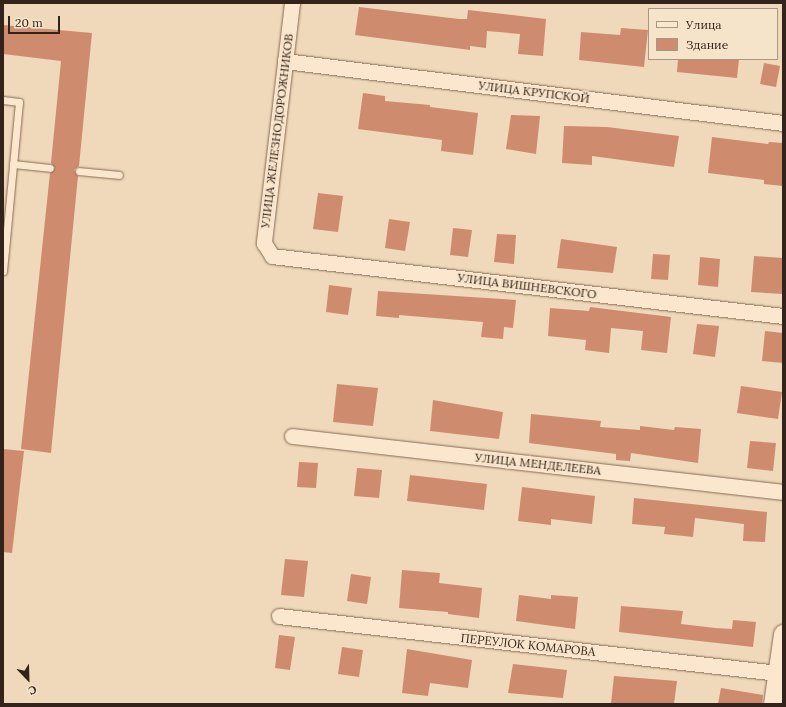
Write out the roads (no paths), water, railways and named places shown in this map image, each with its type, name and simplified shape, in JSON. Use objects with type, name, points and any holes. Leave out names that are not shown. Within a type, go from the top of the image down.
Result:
[{"type":"street","name":"УЛИЦА ЖЕЛЕЗНОДОРОЖНИКОВ","points":[[272,256],[264,243],[292,3]]},
{"type":"street","name":"УЛИЦА КРУПСКОЙ","points":[[285,61],[783,123]]},
{"type":"street","name":"УЛИЦА ВИШНЕВСКОГО","points":[[272,256],[783,316]]},
{"type":"street","name":"УЛИЦА МЕНДЕЛЕЕВА","points":[[292,436],[783,492]]},
{"type":"street","name":"ПЕРЕУЛОК КОМАРОВА","points":[[278,616],[778,673]]},
{"type":"street","points":[[773,704],[783,634]]},
{"type":"lane","points":[[3,100],[20,102],[3,270]]},
{"type":"lane","points":[[14,164],[50,168]]},
{"type":"lane","points":[[79,171],[119,175]]}]
